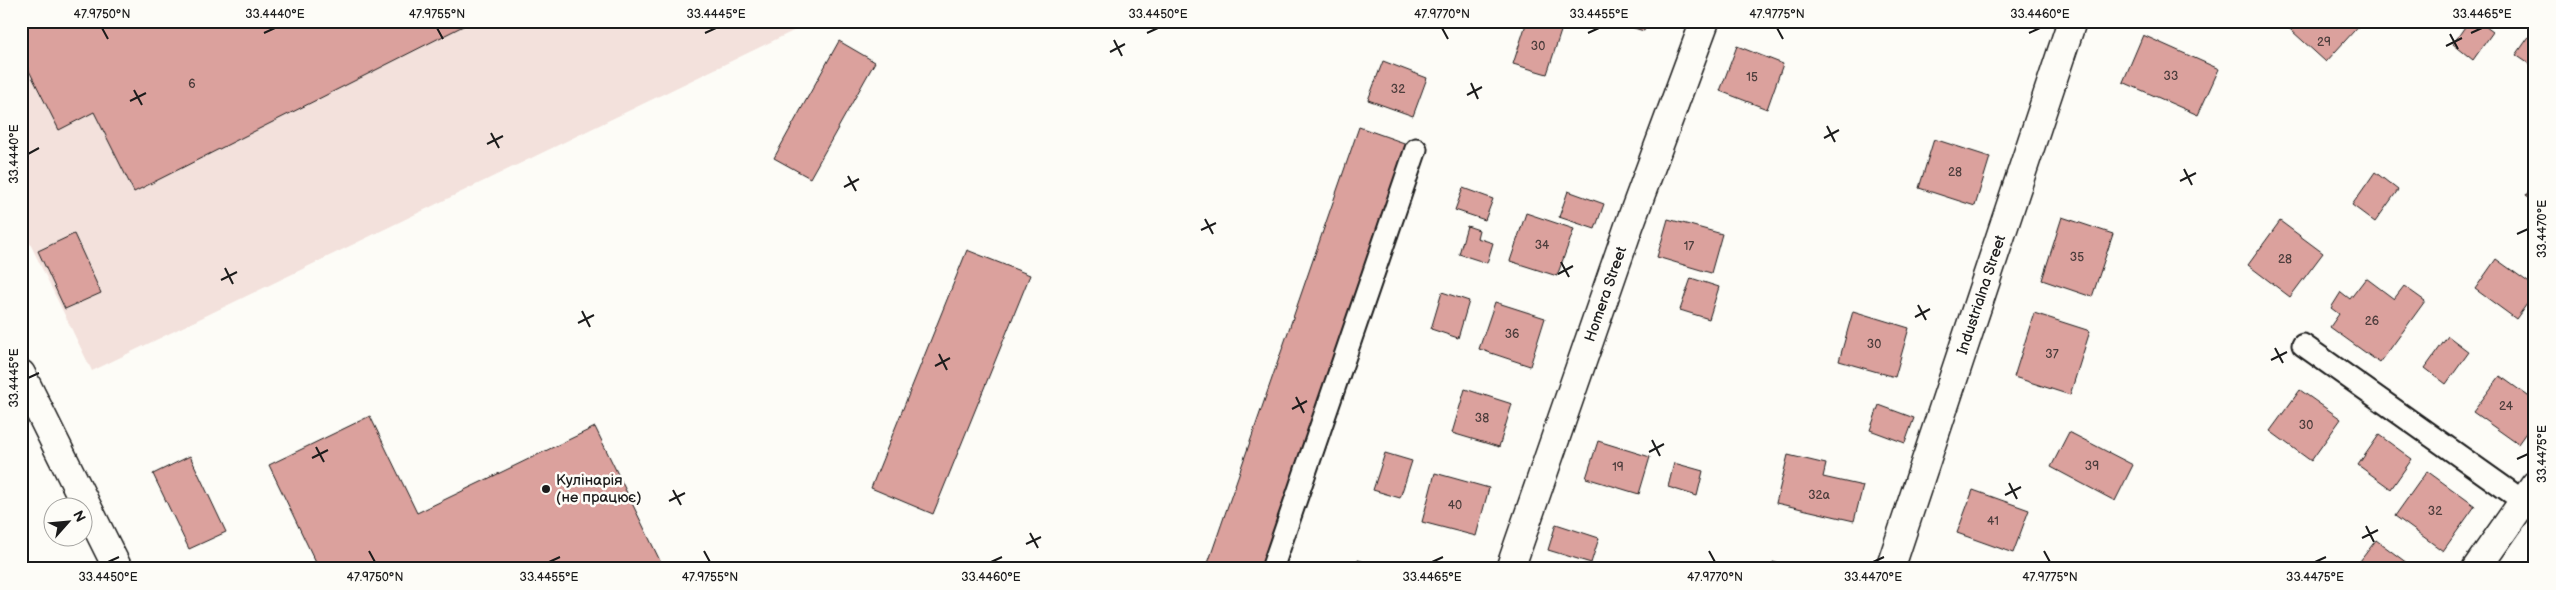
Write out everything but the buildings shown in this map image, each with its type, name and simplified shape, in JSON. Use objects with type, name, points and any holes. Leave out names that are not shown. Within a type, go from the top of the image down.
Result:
[{"type":"street","name":"Homera Street","points":[[1510,569],[1629,226],[1705,21]]},
{"type":"street","name":"Industrialna Street","points":[[1890,569],[2072,21]]},
{"type":"street","points":[[21,374],[118,569]]},
{"type":"street","points":[[2476,569],[2529,493]]},
{"type":"lane","points":[[1272,569],[1416,149]]},
{"type":"lane","points":[[2303,345],[2529,493]]},
{"type":"shaded area","points":[[21,21],[814,21],[92,371],[21,225]]},
{"type":"place","name":"Кулінарія (не працює)","points":[[546,489]]}]
